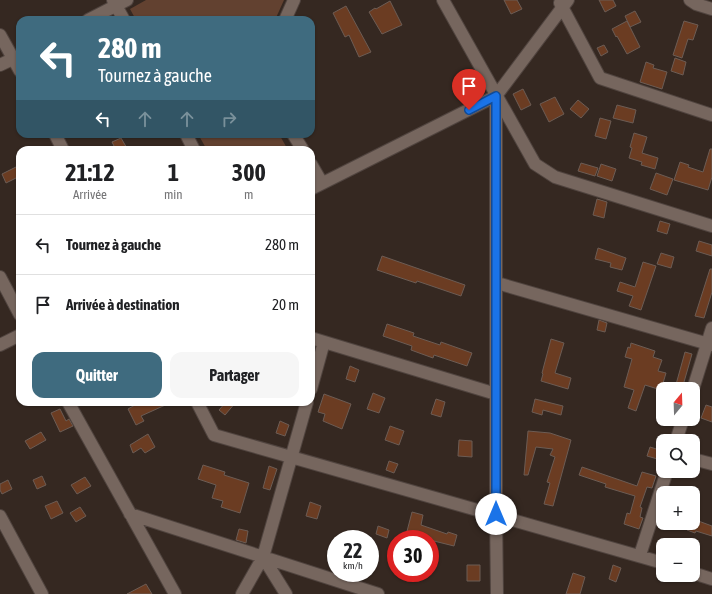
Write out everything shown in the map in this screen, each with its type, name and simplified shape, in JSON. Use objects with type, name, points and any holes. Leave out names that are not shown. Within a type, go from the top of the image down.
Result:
[{"type":"street","points":[[287,16],[294,0]]},
{"type":"street","points":[[443,0],[535,164],[555,177],[712,226]]},
{"type":"street","points":[[690,0],[696,4],[712,9]]},
{"type":"street","points":[[95,16],[119,2],[123,16]]},
{"type":"street","points":[[315,187],[496,96],[563,3],[600,78],[712,115]]},
{"type":"street","points":[[0,35],[16,57],[0,65]]},
{"type":"street","points":[[496,96],[496,514],[498,594]]},
{"type":"street","points":[[315,171],[322,183]]},
{"type":"street","points":[[0,276],[16,307]]},
{"type":"street","points":[[497,283],[710,344]]},
{"type":"street","points":[[696,382],[710,344],[712,328]]},
{"type":"street","points":[[0,345],[16,337]]},
{"type":"street","points":[[315,339],[496,394]]},
{"type":"street","points":[[315,375],[324,342]]},
{"type":"street","points":[[70,406],[175,594]]},
{"type":"street","points":[[199,406],[214,435],[656,561]]},
{"type":"street","points":[[242,594],[263,557],[306,406]]},
{"type":"street","points":[[700,461],[712,464]]},
{"type":"street","points":[[640,555],[665,478]]},
{"type":"street","points":[[130,514],[378,594]]},
{"type":"street","points":[[0,516],[42,594]]},
{"type":"street","points":[[263,557],[286,594]]},
{"type":"street","points":[[700,575],[712,579]]},
{"type":"shaded area","points":[[146,0],[284,0],[277,16],[134,16],[130,9]]},
{"type":"shaded area","points":[[200,138],[281,138],[286,146],[205,146]]},
{"type":"building","points":[[504,0],[517,0],[522,9],[511,14]]},
{"type":"building","points":[[599,0],[613,0],[616,6],[605,12]]},
{"type":"building","points":[[390,1],[402,25],[382,34],[369,12]]},
{"type":"building","points":[[346,6],[371,52],[359,57],[349,35],[345,37],[333,13]]},
{"type":"building","points":[[635,11],[641,22],[630,27],[625,16]]},
{"type":"building","points":[[627,21],[640,47],[627,54],[612,29]]},
{"type":"building","points":[[684,21],[698,25],[693,40],[688,39],[682,58],[673,55]]},
{"type":"building","points":[[604,45],[608,52],[601,56],[597,48]]},
{"type":"building","points":[[675,58],[686,62],[683,75],[671,71]]},
{"type":"building","points":[[646,62],[654,65],[653,68],[667,72],[662,89],[640,82]]},
{"type":"building","points":[[523,89],[531,105],[521,110],[513,94]]},
{"type":"building","points":[[555,97],[564,114],[549,122],[540,104]]},
{"type":"building","points":[[578,100],[589,109],[581,118],[570,109]]},
{"type":"building","points":[[617,105],[636,110],[633,123],[613,118]]},
{"type":"building","points":[[600,118],[611,121],[606,139],[595,136]]},
{"type":"building","points":[[634,133],[647,137],[642,153],[658,158],[655,169],[641,165],[642,162],[629,158]]},
{"type":"building","points":[[121,138],[126,146],[114,146],[112,142]]},
{"type":"building","points":[[710,149],[712,149],[712,177],[708,190],[674,180],[680,162],[689,165],[688,167],[703,172]]},
{"type":"building","points":[[581,163],[598,168],[595,176],[578,171]]},
{"type":"building","points":[[601,164],[616,169],[612,181],[597,176]]},
{"type":"building","points":[[16,167],[16,178],[6,183],[2,174]]},
{"type":"building","points":[[656,173],[673,179],[667,195],[650,189]]},
{"type":"building","points":[[597,199],[607,202],[604,218],[593,215]]},
{"type":"building","points":[[660,221],[670,224],[667,234],[657,231]]},
{"type":"building","points":[[699,241],[712,245],[712,256],[696,251]]},
{"type":"building","points":[[598,248],[626,258],[622,270],[610,267],[611,263],[595,259]]},
{"type":"building","points":[[661,253],[674,257],[671,268],[657,264]]},
{"type":"building","points":[[382,256],[465,285],[461,296],[417,281],[416,283],[377,270]]},
{"type":"building","points":[[643,262],[656,266],[641,310],[629,306],[633,296],[617,291],[620,282],[635,287]]},
{"type":"building","points":[[710,269],[712,269],[712,292],[704,318],[695,316]]},
{"type":"building","points":[[599,320],[607,323],[605,332],[597,330]]},
{"type":"building","points":[[387,324],[414,333],[413,336],[440,345],[441,342],[472,353],[467,366],[434,355],[433,358],[411,350],[412,346],[383,336]]},
{"type":"building","points":[[551,339],[564,343],[555,373],[571,378],[568,389],[541,381]]},
{"type":"building","points":[[631,343],[655,351],[653,357],[662,360],[658,371],[666,373],[663,382],[656,382],[656,388],[645,385],[636,411],[628,408],[634,390],[624,387],[632,359],[625,357],[628,347],[630,348]]},
{"type":"building","points":[[685,352],[692,354],[684,382],[677,382]]},
{"type":"building","points":[[350,366],[359,370],[355,382],[346,379]]},
{"type":"building","points":[[373,393],[385,398],[379,413],[367,409]]},
{"type":"building","points":[[324,394],[351,404],[342,429],[323,421],[325,414],[318,412]]},
{"type":"building","points":[[436,399],[445,402],[441,417],[431,414]]},
{"type":"building","points":[[535,399],[563,406],[561,415],[543,410],[542,415],[532,412]]},
{"type":"building","points":[[706,405],[712,407],[712,422],[701,418]]},
{"type":"building","points":[[133,406],[163,406],[141,416],[144,421],[136,425],[128,409]]},
{"type":"building","points":[[222,406],[233,406],[225,415],[219,410]]},
{"type":"building","points":[[60,409],[66,421],[69,419],[73,426],[60,432],[51,413]]},
{"type":"building","points":[[280,421],[289,425],[285,436],[276,433]]},
{"type":"building","points":[[390,426],[404,431],[399,445],[385,440]]},
{"type":"building","points":[[528,431],[550,433],[571,440],[553,506],[544,504],[550,483],[547,482],[555,457],[550,455],[553,449],[536,447],[528,475],[524,475]]},
{"type":"building","points":[[41,432],[46,440],[30,449],[25,441]]},
{"type":"building","points":[[148,434],[155,447],[145,453],[141,448],[133,453],[130,445]]},
{"type":"building","points":[[459,440],[472,441],[472,457],[458,456]]},
{"type":"building","points":[[650,447],[656,449],[656,459],[647,456]]},
{"type":"building","points":[[389,461],[398,464],[394,473],[386,470]]},
{"type":"building","points":[[203,465],[225,472],[224,475],[249,483],[240,513],[221,507],[223,501],[212,498],[216,485],[198,479]]},
{"type":"building","points":[[269,466],[277,469],[270,490],[263,488]]},
{"type":"building","points":[[582,467],[637,486],[642,472],[656,476],[652,488],[647,487],[640,507],[642,508],[640,517],[643,518],[639,529],[624,524],[627,513],[630,514],[635,496],[605,487],[606,484],[579,475]]},
{"type":"building","points":[[42,476],[46,485],[37,489],[33,480]]},
{"type":"building","points":[[85,477],[91,486],[77,494],[71,485]]},
{"type":"building","points":[[8,480],[12,489],[2,494],[0,484]]},
{"type":"building","points":[[57,501],[63,513],[51,519],[45,506]]},
{"type":"building","points":[[310,502],[321,506],[317,519],[306,516]]},
{"type":"building","points":[[80,507],[86,516],[76,522],[70,513]]},
{"type":"building","points":[[412,512],[423,515],[421,525],[435,530],[407,530]]},
{"type":"building","points":[[700,522],[712,526],[712,536],[696,531],[695,533],[687,530],[700,530]]},
{"type":"building","points":[[378,526],[389,530],[387,530],[387,538],[379,535],[379,530],[377,530]]},
{"type":"building","points":[[239,529],[248,531],[246,543],[236,540]]},
{"type":"building","points":[[439,531],[457,535],[454,546],[439,542]]},
{"type":"building","points":[[467,565],[480,565],[480,581],[467,581]]},
{"type":"building","points":[[613,565],[621,568],[616,582],[609,579]]},
{"type":"building","points":[[573,573],[585,577],[580,594],[566,594]]},
{"type":"building","points":[[146,584],[152,594],[127,594]]},
{"type":"route","points":[[469,110],[496,96],[496,514]]}]
